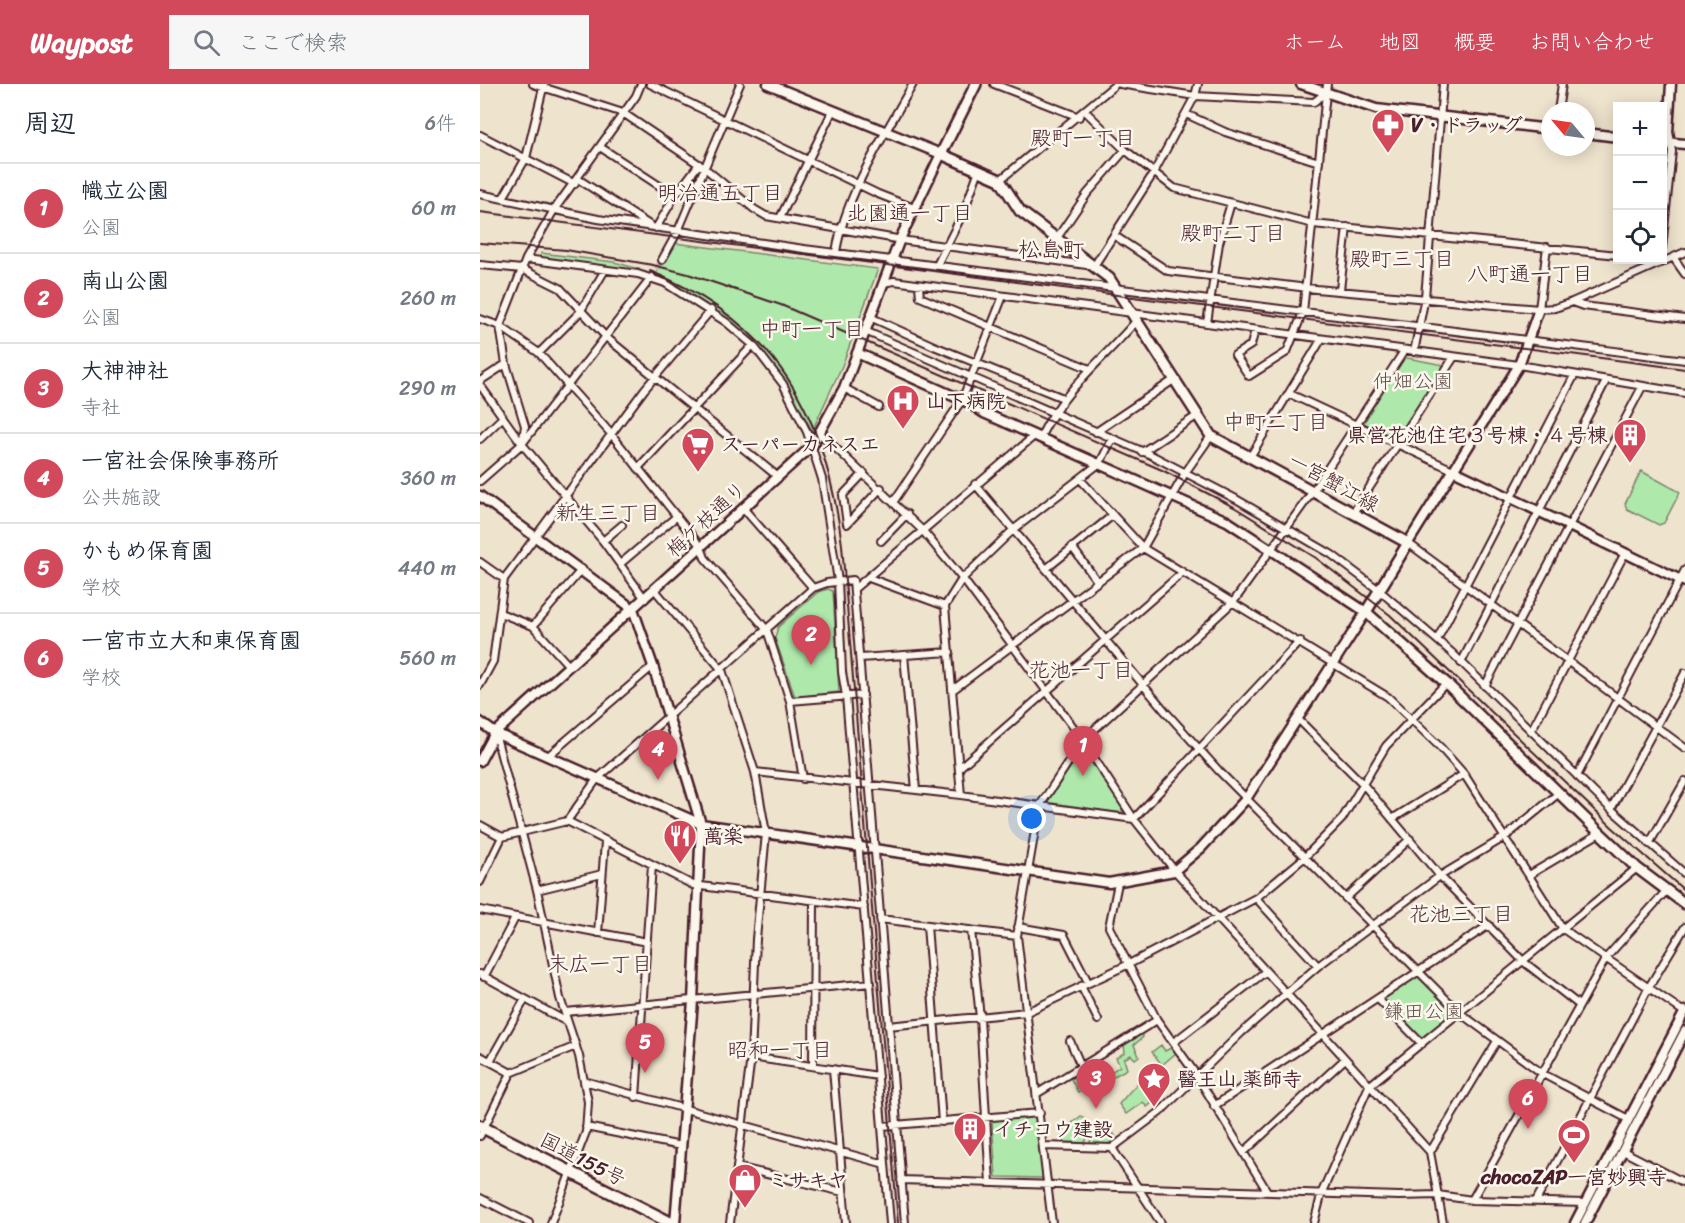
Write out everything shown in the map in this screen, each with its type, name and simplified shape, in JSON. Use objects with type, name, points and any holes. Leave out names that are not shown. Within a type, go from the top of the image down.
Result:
[{"type":"highway","name":"国道155号","points":[[481,1130],[673,1223]]},
{"type":"main road","points":[[976,84],[941,154],[1000,180]]},
{"type":"main road","name":"一宮蟹江線","points":[[1000,180],[1020,211],[1094,266],[1116,288],[1211,436],[1408,543]]},
{"type":"main road","points":[[1408,543],[1366,612],[1446,683],[1637,868],[1685,904]]},
{"type":"street","points":[[533,84],[544,85],[623,113],[706,169],[754,209],[766,216],[900,239],[1094,266],[1153,174],[1186,114],[1198,84]]},
{"type":"street","points":[[522,444],[525,426],[506,364],[500,326],[526,259],[554,210],[577,181],[641,84]]},
{"type":"street","points":[[650,84],[914,208]]},
{"type":"street","points":[[662,260],[706,169],[740,84]]},
{"type":"street","points":[[768,84],[941,154]]},
{"type":"street","points":[[836,252],[840,229],[860,184],[913,84]]},
{"type":"street","points":[[994,84],[1079,117]]},
{"type":"street","points":[[1000,180],[1118,84],[1195,96],[1314,102],[1326,89]]},
{"type":"street","points":[[1301,84],[1326,89],[1376,109],[1541,128]]},
{"type":"street","points":[[1414,352],[1425,297],[1428,235],[1443,84]]},
{"type":"street","points":[[1559,102],[1562,84]]},
{"type":"street","points":[[1667,130],[1671,84]]},
{"type":"street","points":[[503,198],[526,158],[544,85]]},
{"type":"street","points":[[1255,330],[1251,345],[1235,355],[1249,376],[1287,352],[1303,312],[1326,89]]},
{"type":"street","points":[[780,218],[833,110]]},
{"type":"street","points":[[1085,111],[1125,150],[1153,174],[1174,188],[1313,224],[1613,255]]},
{"type":"street","points":[[1186,114],[1225,132],[1319,162]]},
{"type":"street","points":[[1595,134],[1613,136]]},
{"type":"street","points":[[480,135],[577,181],[655,228]]},
{"type":"street","points":[[1667,142],[1685,144]]},
{"type":"street","points":[[1666,210],[1672,151],[1667,144]]},
{"type":"street","points":[[600,147],[675,196]]},
{"type":"street","points":[[1057,238],[1087,194],[1125,150]]},
{"type":"street","name":"梅ケ枝通り","points":[[480,761],[495,733],[812,446],[844,388],[900,239],[941,154]]},
{"type":"street","points":[[655,228],[699,164]]},
{"type":"street","points":[[937,265],[948,246],[979,171]]},
{"type":"street","points":[[480,194],[655,228],[893,258],[995,275],[1116,288],[1685,360]]},
{"type":"street","points":[[1207,323],[1219,243],[1231,203]]},
{"type":"street","points":[[1341,291],[1347,227]]},
{"type":"street","points":[[1115,236],[1168,271],[1341,291],[1539,309],[1555,308],[1572,302],[1653,264]]},
{"type":"street","points":[[1547,248],[1539,309],[1519,365],[1408,543],[1685,748]]},
{"type":"street","points":[[1667,258],[1685,252]]},
{"type":"street","points":[[1673,257],[1685,274]]},
{"type":"street","points":[[526,259],[651,277],[711,310],[753,345],[792,398],[812,446],[822,479],[838,581],[842,672],[854,784],[890,1223]]},
{"type":"street","points":[[480,265],[522,269],[560,288],[580,312],[607,338],[777,476]]},
{"type":"street","points":[[539,354],[580,312],[605,270]]},
{"type":"street","points":[[480,482],[522,444],[607,338],[651,277]]},
{"type":"street","points":[[883,283],[894,281],[1134,316],[1207,323],[1519,365],[1685,393]]},
{"type":"street","points":[[919,286],[920,297],[1090,369]]},
{"type":"street","points":[[894,501],[962,400],[1003,297]]},
{"type":"street","points":[[1572,302],[1583,306],[1685,319]]},
{"type":"street","points":[[480,685],[494,661],[504,579],[654,378],[711,310]]},
{"type":"street","points":[[1041,436],[1052,413],[1063,398],[1134,316]]},
{"type":"street","points":[[870,317],[1063,398]]},
{"type":"street","points":[[480,319],[500,326],[539,354],[612,435],[701,547],[705,558],[767,630],[790,701],[803,779]]},
{"type":"street","points":[[865,331],[1142,452],[1286,527],[1331,554],[1380,591],[1437,640],[1649,844],[1685,874]]},
{"type":"street","points":[[1250,457],[1321,340]]},
{"type":"street","points":[[638,468],[753,345]]},
{"type":"street","points":[[1052,1223],[1038,1093],[1017,936],[1039,807],[1083,740],[1233,601],[1313,491],[1404,351]]},
{"type":"street","points":[[480,722],[495,733],[701,824],[1118,883],[1175,871],[1201,848],[1246,799],[1298,719],[1332,661],[1366,612],[1227,521],[1041,436],[995,418],[962,400],[857,353]]},
{"type":"street","points":[[1353,513],[1454,357]]},
{"type":"street","points":[[506,364],[480,383],[522,444],[603,541],[645,599]]},
{"type":"street","points":[[1437,640],[1574,376]]},
{"type":"street","points":[[1096,432],[1175,379]]},
{"type":"street","points":[[1461,663],[1493,605],[1606,381]]},
{"type":"street","points":[[1485,686],[1520,625],[1567,526],[1642,387]]},
{"type":"street","points":[[844,388],[879,407]]},
{"type":"street","points":[[1290,394],[1682,581]]},
{"type":"street","points":[[1142,452],[1198,415]]},
{"type":"street","points":[[480,440],[504,417]]},
{"type":"street","points":[[820,434],[881,488],[923,531],[1083,740],[1134,819],[1175,871],[1430,1152],[1443,1223]]},
{"type":"street","points":[[854,589],[975,484],[1033,437],[1041,436]]},
{"type":"street","points":[[954,689],[1013,646],[1071,599],[1143,548],[1185,473],[1211,436]]},
{"type":"street","points":[[961,795],[954,689],[945,606],[962,579],[1013,530],[1101,463],[1112,439]]},
{"type":"street","points":[[864,473],[843,495],[847,524],[881,488]]},
{"type":"street","points":[[1080,479],[1143,548],[1300,641],[1388,697],[1464,774],[1563,929],[1685,1011],[1678,1044],[1628,1119],[1575,1223]]},
{"type":"street","points":[[975,484],[1200,750],[1460,1013],[1543,1074],[1628,1119]]},
{"type":"street","points":[[480,496],[582,569],[633,609],[670,717],[701,824],[693,1001],[673,1223]]},
{"type":"street","points":[[743,508],[813,588]]},
{"type":"street","points":[[881,541],[907,514]]},
{"type":"street","points":[[1046,569],[1113,515]]},
{"type":"street","points":[[620,564],[677,516]]},
{"type":"street","points":[[603,541],[622,525]]},
{"type":"street","points":[[1072,548],[1097,581]]},
{"type":"street","points":[[1531,731],[1625,553]]},
{"type":"street","points":[[480,562],[504,579]]},
{"type":"street","points":[[533,626],[582,569]]},
{"type":"street","points":[[1577,776],[1682,581],[1685,570]]},
{"type":"street","points":[[959,768],[1183,572]]},
{"type":"street","points":[[868,578],[945,606]]},
{"type":"street","points":[[480,825],[502,837],[567,821],[597,779],[670,717],[813,588],[838,581],[853,580],[905,1223]]},
{"type":"street","points":[[655,590],[722,670],[755,772],[766,833],[753,996],[751,1057],[730,1223]]},
{"type":"street","points":[[500,613],[533,626],[568,666]]},
{"type":"street","points":[[1134,819],[1300,641]]},
{"type":"street","points":[[860,658],[950,652]]},
{"type":"street","points":[[904,655],[916,790]]},
{"type":"street","points":[[548,756],[653,666]]},
{"type":"street","points":[[1611,808],[1685,673]]},
{"type":"street","points":[[888,1026],[1027,1012],[1129,964],[1256,898],[1305,857],[1342,819],[1386,746],[1446,683]]},
{"type":"street","points":[[790,701],[863,695]]},
{"type":"street","points":[[1298,719],[1363,784],[1440,876],[1524,962],[1579,1005]]},
{"type":"street","points":[[495,733],[537,890],[588,1102],[586,1127],[571,1173],[550,1223]]},
{"type":"street","points":[[755,772],[961,795],[1134,819]]},
{"type":"street","points":[[1392,819],[1464,774]]},
{"type":"street","points":[[1649,844],[1685,781]]},
{"type":"street","points":[[1044,1146],[1112,1148],[1160,1112],[1241,1033],[1318,966],[1440,876],[1505,837],[1559,793]]},
{"type":"street","points":[[567,821],[604,842],[699,886],[864,907]]},
{"type":"street","points":[[1529,875],[1600,834]]},
{"type":"street","points":[[480,882],[502,837]]},
{"type":"street","points":[[1346,898],[1410,839]]},
{"type":"street","points":[[598,933],[604,842]]},
{"type":"street","points":[[636,1097],[652,865]]},
{"type":"street","points":[[1314,1223],[1322,1192],[1369,1086],[1637,868]]},
{"type":"street","points":[[537,890],[602,874]]},
{"type":"street","points":[[1118,883],[1109,927],[1157,1020],[1197,1076],[1267,1191]]},
{"type":"street","points":[[1472,1200],[1606,958],[1667,890]]},
{"type":"street","points":[[1256,898],[1318,966]]},
{"type":"street","points":[[813,1066],[814,901]]},
{"type":"street","points":[[480,910],[646,942]]},
{"type":"street","points":[[515,918],[482,975],[568,1022]]},
{"type":"street","points":[[880,919],[1017,936]]},
{"type":"street","points":[[927,925],[942,1122]]},
{"type":"street","points":[[1214,1106],[1489,926]]},
{"type":"street","points":[[1018,927],[1064,935],[1088,982]]},
{"type":"street","points":[[1536,1201],[1649,987],[1685,927]]},
{"type":"street","points":[[971,930],[980,1018],[990,1183]]},
{"type":"street","points":[[1174,1042],[1265,972]]},
{"type":"street","points":[[565,1012],[753,996],[871,983]]},
{"type":"street","points":[[1081,986],[1098,1020]]},
{"type":"street","points":[[490,1061],[525,999]]},
{"type":"street","points":[[1378,999],[1422,1044]]},
{"type":"street","points":[[1038,1093],[1157,1020]]},
{"type":"street","points":[[1585,1223],[1685,1030]]},
{"type":"street","points":[[1070,1041],[1081,1066]]},
{"type":"street","points":[[1430,1152],[1497,1041]]},
{"type":"street","points":[[481,1130],[511,1073],[576,1046]]},
{"type":"street","points":[[480,1056],[511,1073]]},
{"type":"street","points":[[751,1057],[878,1076]]},
{"type":"street","points":[[1244,1152],[1345,1059]]},
{"type":"street","points":[[832,1069],[846,1223]]},
{"type":"street","points":[[584,1081],[885,1164]]},
{"type":"street","points":[[882,1126],[1040,1113]]},
{"type":"street","points":[[586,1127],[681,1146]]},
{"type":"street","points":[[1112,1148],[1161,1223]]},
{"type":"street","points":[[1623,1151],[1685,1183]]},
{"type":"street","points":[[737,1167],[843,1192]]},
{"type":"street","points":[[901,1180],[1399,1196],[1438,1195],[1472,1200],[1585,1203]]},
{"type":"street","points":[[480,1198],[529,1223]]},
{"type":"green space","points":[[674,243],[878,269],[842,366],[812,431],[782,379],[749,338],[707,305],[655,275]]},
{"type":"green space","points":[[541,253],[614,262],[639,269],[639,272],[541,258]]},
{"type":"green space","name":"仲畑公園","points":[[1402,357],[1449,366],[1398,440],[1364,423]]},
{"type":"green space","points":[[1641,471],[1680,492],[1664,523],[1659,525],[1627,509],[1625,504]]},
{"type":"green space","points":[[828,589],[833,591],[839,692],[795,697],[775,638],[778,627],[818,592]]},
{"type":"green space","points":[[1083,748],[1122,807],[1122,813],[1046,804]]},
{"type":"green space","name":"鎌田公園","points":[[1417,976],[1456,1013],[1421,1038],[1384,999]]},
{"type":"green space","points":[[1141,1034],[1143,1037],[1134,1045],[1139,1056],[1135,1059],[1131,1055],[1124,1059],[1127,1069],[1109,1079],[1108,1074],[1120,1066],[1116,1058],[1125,1052],[1124,1045]]},
{"type":"green space","points":[[1161,1045],[1165,1051],[1171,1048],[1176,1053],[1162,1065],[1152,1052]]},
{"type":"green space","points":[[1090,1066],[1105,1087],[1092,1097],[1084,1090],[1078,1092],[1071,1079]]},
{"type":"green space","points":[[1144,1078],[1148,1082],[1143,1086],[1152,1103],[1147,1107],[1143,1102],[1126,1114],[1119,1104]]},
{"type":"green space","points":[[1081,1116],[1091,1126],[1085,1143],[1063,1142],[1062,1131]]},
{"type":"green space","points":[[1036,1117],[1044,1178],[996,1177],[992,1121]]},
{"type":"green space","points":[[1104,1127],[1110,1137],[1114,1134],[1116,1138],[1108,1144],[1090,1143],[1091,1137]]},
{"type":"tunnel","points":[[652,277],[662,260]]},
{"type":"railway","points":[[480,212],[1685,369]]},
{"type":"railway","points":[[480,243],[566,250],[653,265],[688,274],[781,305],[1162,470],[1234,507],[1316,558],[1390,615],[1612,827],[1685,891]]},
{"type":"railway","points":[[650,271],[694,292],[731,317],[762,346],[788,378],[808,414],[823,454],[842,545],[898,1223]]},
{"type":"place","name":"V・ドラッグ","points":[[1388,154]]},
{"type":"place","name":"山下病院","points":[[903,430]]},
{"type":"place","name":"県営花池住宅３号棟・４号棟","points":[[1630,464]]},
{"type":"place","name":"スーパーカネスエ","points":[[698,473]]},
{"type":"place","name":"南山公園","points":[[811,665]]},
{"type":"place","name":"幟立公園","points":[[1083,776]]},
{"type":"place","name":"一宮社会保険事務所","points":[[658,780]]},
{"type":"place","name":"萬楽","points":[[680,865]]},
{"type":"place","name":"かもめ保育園","points":[[645,1073]]},
{"type":"place","name":"醫王山 薬師寺","points":[[1154,1108]]},
{"type":"place","name":"大神神社","points":[[1096,1109]]},
{"type":"place","name":"一宮市立大和東保育園","points":[[1528,1129]]},
{"type":"place","name":"イチコウ建設","points":[[970,1158]]},
{"type":"place","name":"chocoZAP一宮妙興寺","points":[[1574,1164]]},
{"type":"place","name":"ミサキヤ","points":[[745,1209]]},
{"type":"district","name":"殿町一丁目","points":[[1083,138]]},
{"type":"district","name":"明治通五丁目","points":[[720,193]]},
{"type":"district","name":"北園通一丁目","points":[[910,213]]},
{"type":"district","name":"殿町二丁目","points":[[1233,233]]},
{"type":"district","name":"松島町","points":[[1051,249]]},
{"type":"district","name":"殿町三丁目","points":[[1402,259]]},
{"type":"district","name":"八町通一丁目","points":[[1530,274]]},
{"type":"district","name":"中町一丁目","points":[[812,329]]},
{"type":"district","name":"中町二丁目","points":[[1276,422]]},
{"type":"district","name":"新生三丁目","points":[[608,513]]},
{"type":"district","name":"花池一丁目","points":[[1081,670]]},
{"type":"district","name":"花池三丁目","points":[[1461,914]]},
{"type":"district","name":"末広一丁目","points":[[600,964]]},
{"type":"district","name":"昭和一丁目","points":[[780,1050]]}]
